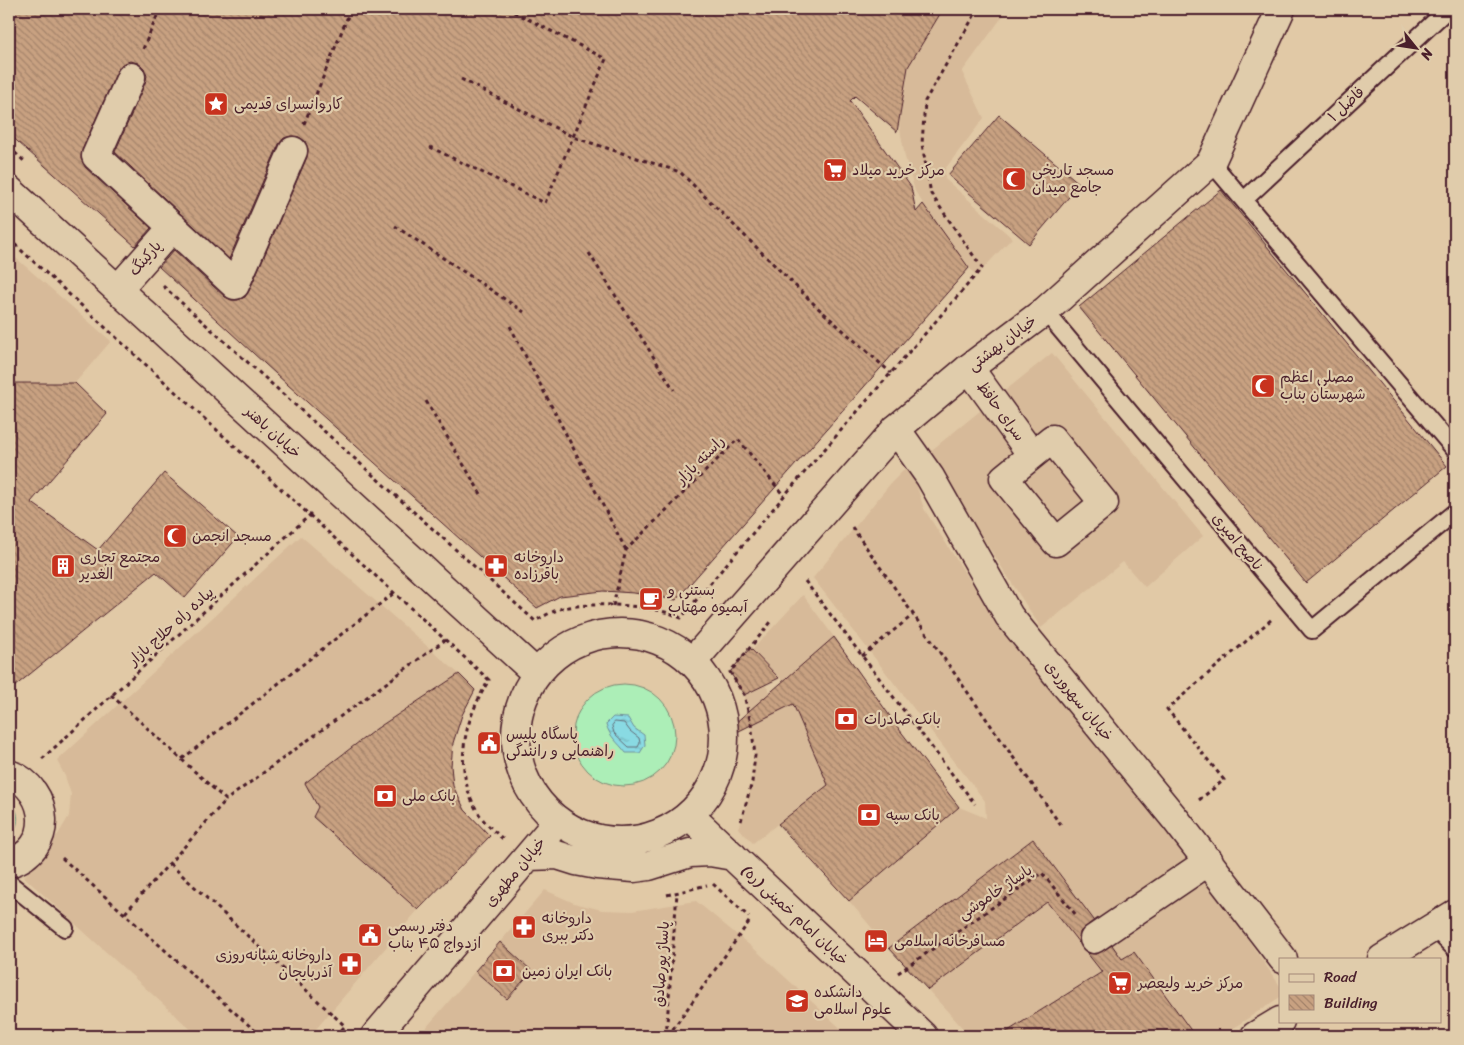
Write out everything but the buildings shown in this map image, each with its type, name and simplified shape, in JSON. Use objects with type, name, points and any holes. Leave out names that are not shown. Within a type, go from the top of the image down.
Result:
[{"type":"main road","name":"خیابان بهشتی","points":[[692,662],[896,429],[969,368],[1045,311],[1211,162],[1282,9]]},
{"type":"main road","points":[[131,77],[96,156],[235,285],[293,151]]},
{"type":"main road","name":"خیابان باهنر","points":[[9,190],[537,674]]},
{"type":"main road","name":"پارکینگ","points":[[118,290],[172,227]]},
{"type":"main road","name":"سرای حافظ","points":[[969,368],[1032,455]]},
{"type":"main road","name":"خیابان سهروردی","points":[[896,429],[930,477],[1009,616],[1209,861],[1282,958]]},
{"type":"main road","points":[[606,634],[633,634],[659,640],[682,653],[692,662],[702,672],[716,696],[723,723],[724,737],[716,777],[706,796],[689,815],[669,829],[656,835],[627,841],[598,839],[570,829],[540,805],[522,775],[517,752],[516,728],[521,705],[531,683],[546,664],[568,647],[592,636],[606,634]]},
{"type":"main road","points":[[9,862],[17,860],[30,850],[38,837],[42,824],[42,810],[38,798],[30,787],[14,776]]},
{"type":"main road","name":"خیابان امام خمینی (ره)","points":[[689,815],[923,1036]]},
{"type":"main road","name":"خیابان مطهری","points":[[375,1036],[558,821]]},
{"type":"main road","points":[[529,856],[557,854],[576,861],[596,865],[634,868],[649,866],[690,853],[710,852],[732,856]]},
{"type":"main road","points":[[1094,939],[1209,861]]},
{"type":"main road","points":[[1384,958],[1444,921]]},
{"type":"main road","points":[[1255,1036],[1279,1022]]},
{"type":"lane","name":"فاضل ۱","points":[[1244,200],[1448,9]]},
{"type":"lane","points":[[1211,162],[1455,450]]},
{"type":"lane","name":"ناصح امیری","points":[[1045,311],[1312,630],[1455,512]]},
{"type":"lane","points":[[9,883],[65,928]]},
{"type":"lane","points":[[1444,921],[1455,949]]},
{"type":"path","points":[[131,77],[160,9]]},
{"type":"path","points":[[293,151],[350,11],[346,9]]},
{"type":"path","points":[[430,147],[545,203],[606,59],[508,9]]},
{"type":"path","points":[[139,265],[535,621],[563,608],[595,604],[648,608],[672,613],[681,618],[982,268],[931,194],[922,144],[925,101],[978,9]]},
{"type":"path","points":[[461,79],[573,136],[680,172],[817,307],[891,373]]},
{"type":"path","points":[[9,147],[30,167]]},
{"type":"path","points":[[395,226],[524,312]]},
{"type":"path","points":[[9,239],[490,680],[478,699],[468,727],[462,750],[463,772],[470,799],[485,823],[505,840],[498,848]]},
{"type":"path","points":[[589,253],[674,390]]},
{"type":"path","points":[[510,326],[626,550],[613,606]]},
{"type":"path","points":[[426,401],[481,494]]},
{"type":"path","name":"راسته بازار","points":[[626,550],[738,438],[784,496]]},
{"type":"path","name":"پیاده راه حلاج بازار","points":[[14,776],[112,695],[337,490]]},
{"type":"path","points":[[845,532],[850,525],[1062,827]]},
{"type":"path","points":[[799,588],[811,574]]},
{"type":"path","points":[[805,580],[975,804]]},
{"type":"path","points":[[182,759],[394,593]]},
{"type":"path","points":[[1176,820],[1224,780],[1167,709],[1290,604]]},
{"type":"path","points":[[862,656],[913,615]]},
{"type":"path","points":[[738,828],[746,808],[752,782],[755,755],[751,723],[744,695],[730,672],[774,619]]},
{"type":"path","points":[[126,913],[226,800],[445,640]]},
{"type":"path","points":[[112,695],[226,800]]},
{"type":"path","points":[[38,837],[126,913],[260,1036]]},
{"type":"path","points":[[170,864],[345,1026]]},
{"type":"path","name":"پاساژ خاموشی","points":[[892,978],[1042,873],[1094,939]]},
{"type":"path","points":[[659,896],[678,893],[712,883],[751,919],[667,1036]]},
{"type":"path","name":"پاساژ پورصادق","points":[[667,1036],[678,893]]},
{"type":"path","points":[[336,1036],[352,1018]]},
{"type":"shaded area","points":[[943,9],[1008,9],[962,72],[984,118],[945,169],[945,179],[1012,238],[976,276],[938,227],[915,191],[905,157],[899,123],[908,67]]},
{"type":"shaded area","points":[[9,252],[111,341],[75,383],[9,382]]},
{"type":"shaded area","points":[[1052,353],[1203,536],[1145,587],[1123,562],[1041,628],[928,453]]},
{"type":"shaded area","points":[[910,464],[924,509],[965,573],[1016,646],[1191,862],[1098,926],[1033,839],[889,948],[849,901],[959,807],[986,818],[985,801],[813,578],[891,483]]},
{"type":"shaded area","points":[[301,536],[459,674],[376,729],[305,783],[318,807],[314,818],[418,910],[310,1036],[198,1036],[24,877],[59,833],[69,816],[71,794],[65,776],[57,761]]},
{"type":"shaded area","points":[[803,595],[834,637],[783,681],[752,650]]},
{"type":"shaded area","points":[[765,685],[783,709],[793,704],[828,785],[753,843],[738,828],[746,808],[752,782],[755,755],[751,723],[744,695]]},
{"type":"shaded area","points":[[1204,876],[1279,985],[1279,998],[1221,1036],[1195,1036],[1134,952],[1003,1036],[970,1036],[928,990],[1047,902],[1087,952]]},
{"type":"shaded area","points":[[545,890],[574,903],[602,910],[632,911],[696,901],[759,953],[849,1036],[419,1036],[475,971],[507,999],[532,971],[500,942]]},
{"type":"green space","points":[[624,684],[644,688],[660,699],[671,715],[675,735],[671,755],[660,771],[644,782],[624,786],[604,782],[588,771],[577,755],[573,735],[577,715],[588,699],[604,688]]},
{"type":"green space","points":[[9,801],[13,805],[18,818],[16,828],[9,836]]},
{"type":"water","points":[[613,717],[628,718],[634,728],[644,735],[645,745],[640,753],[626,753],[612,736],[606,724]]},
{"type":"place","name":"کاروانسرای قدیمی","points":[[216,104]]},
{"type":"place","name":"مرکز خرید میلاد","points":[[835,170]]},
{"type":"place","name":"مسجد تاریخی جامع میدان","points":[[1014,179]]},
{"type":"place","name":"مصلی اعظم شهرستان بناب","points":[[1263,386]]},
{"type":"place","name":"مسجد انجمن","points":[[175,536]]},
{"type":"place","name":"مجتمع تجاری الغدیر","points":[[63,566]]},
{"type":"place","name":"داروخانه باقرزاده","points":[[496,566]]},
{"type":"place","name":"بستنی و آبمیوه مهتاب","points":[[651,599]]},
{"type":"place","name":"بانک صادرات","points":[[846,719]]},
{"type":"place","name":"پاسگاه پلیس راهنمایی و رانندگی","points":[[489,743]]},
{"type":"place","name":"بانک ملی","points":[[385,796]]},
{"type":"place","name":"بانک سپه","points":[[869,815]]},
{"type":"place","name":"داروخانه دکتر ببری","points":[[524,927]]},
{"type":"place","name":"دفتر رسمی ازدواج ۴۵ بناب","points":[[370,935]]},
{"type":"place","name":"مسافرخانه اسلامی","points":[[876,941]]},
{"type":"place","name":"داروخانه شبانه‌روزی آذربایجان","points":[[350,964]]},
{"type":"place","name":"بانک ایران زمین","points":[[504,971]]},
{"type":"place","name":"مرکز خرید ولیعصر","points":[[1120,983]]},
{"type":"place","name":"دانشکده علوم اسلامی","points":[[797,1001]]}]
